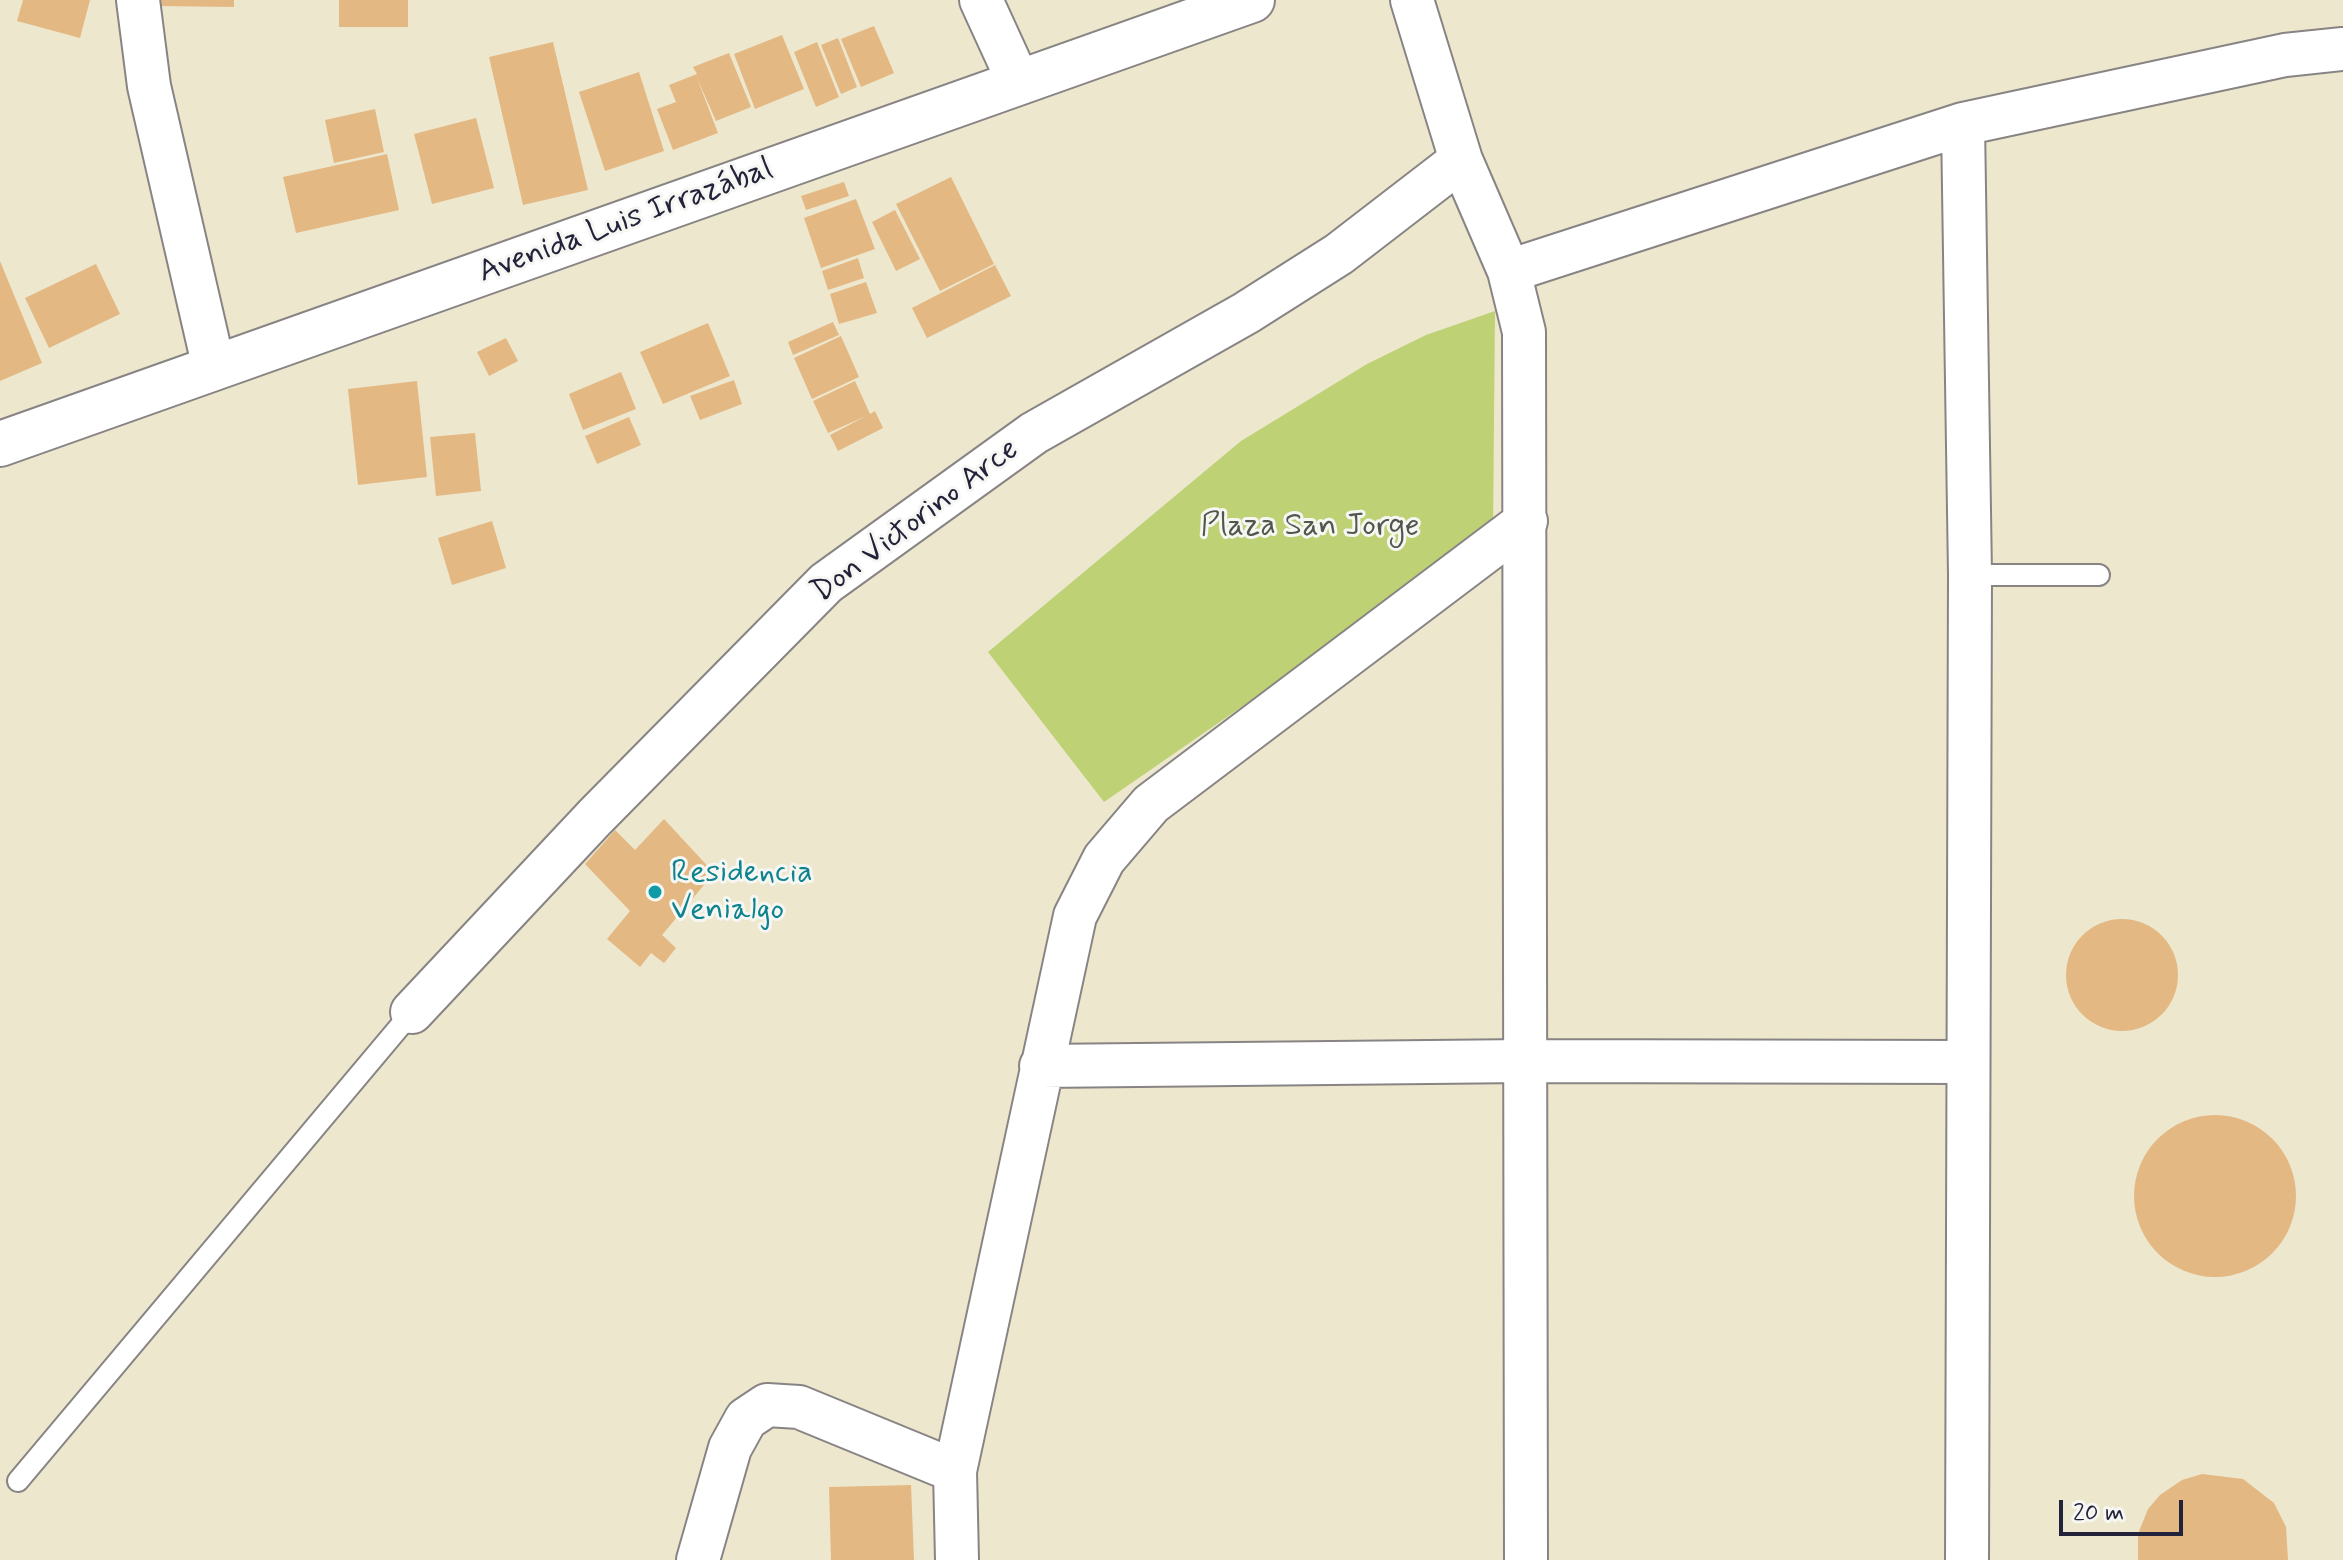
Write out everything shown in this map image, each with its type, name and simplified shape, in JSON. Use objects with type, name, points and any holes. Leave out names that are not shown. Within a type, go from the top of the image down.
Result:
[{"type":"main road","name":"Avenida Luis Irrazábal","points":[[0,444],[1019,83],[1205,8],[1252,0]]},
{"type":"street","points":[[138,0],[149,86],[214,368]]},
{"type":"street","points":[[1412,0],[1461,160],[1509,271],[1524,332],[1526,1560]]},
{"type":"street","points":[[984,1],[1019,83]]},
{"type":"street","points":[[1509,271],[1963,124],[2285,55],[2343,49]]},
{"type":"street","points":[[1963,124],[1970,575],[1967,1560]]},
{"type":"street","name":"Don Victorino Arce","points":[[412,1012],[595,817],[826,583],[1034,433],[1246,313],[1339,254],[1461,160]]},
{"type":"street","points":[[957,1560],[955,1471],[1075,916],[1104,859],[1151,804],[1526,521]]},
{"type":"street","points":[[1041,1066],[1526,1061],[1967,1062]]},
{"type":"street","points":[[698,1560],[730,1448],[746,1419],[767,1405],[799,1407],[955,1471]]},
{"type":"lane","points":[[1970,575],[2099,575]]},
{"type":"lane","points":[[18,1481],[412,1012]]},
{"type":"green space","name":"Plaza San Jorge","points":[[1495,311],[1493,533],[1104,802],[988,652],[1241,441],[1367,364],[1426,335]]},
{"type":"building","points":[[23,0],[90,0],[80,38],[17,21]]},
{"type":"building","points":[[158,0],[234,0],[234,7],[158,6]]},
{"type":"building","points":[[339,0],[408,0],[408,27],[339,27]]},
{"type":"building","points":[[874,26],[894,73],[861,87],[841,39]]},
{"type":"building","points":[[782,35],[804,89],[755,109],[734,54]]},
{"type":"building","points":[[838,38],[857,87],[841,94],[821,45]]},
{"type":"building","points":[[553,42],[588,190],[523,205],[489,57]]},
{"type":"building","points":[[817,42],[839,97],[816,107],[794,52]]},
{"type":"building","points":[[729,53],[751,107],[716,121],[697,78],[718,133],[673,150],[657,109],[676,102],[669,85],[697,74],[693,67]]},
{"type":"building","points":[[639,72],[664,151],[605,171],[579,92]]},
{"type":"building","points":[[375,109],[384,152],[334,163],[325,120]]},
{"type":"building","points":[[476,118],[494,188],[432,204],[414,134]]},
{"type":"building","points":[[387,154],[399,210],[296,233],[283,177]]},
{"type":"building","points":[[951,177],[994,264],[940,291],[896,204]]},
{"type":"building","points":[[844,182],[849,196],[806,210],[801,196]]},
{"type":"building","points":[[856,199],[875,249],[821,268],[804,218]]},
{"type":"building","points":[[895,210],[920,259],[896,271],[872,222]]},
{"type":"building","points":[[858,258],[864,278],[828,290],[822,271]]},
{"type":"building","points":[[0,261],[42,363],[0,381]]},
{"type":"building","points":[[96,264],[120,314],[49,348],[25,298]]},
{"type":"building","points":[[995,265],[1011,296],[927,338],[912,308]]},
{"type":"building","points":[[866,282],[877,313],[839,324],[830,294]]},
{"type":"building","points":[[833,322],[839,335],[793,355],[788,342]]},
{"type":"building","points":[[708,323],[730,376],[663,404],[640,352]]},
{"type":"building","points":[[841,336],[859,377],[812,399],[794,358]]},
{"type":"building","points":[[506,338],[518,361],[489,376],[477,352]]},
{"type":"building","points":[[621,372],[636,409],[583,430],[569,394]]},
{"type":"building","points":[[734,380],[742,404],[700,420],[690,396]]},
{"type":"building","points":[[417,381],[427,477],[358,485],[348,389]]},
{"type":"building","points":[[855,381],[870,414],[875,411],[883,428],[838,451],[830,435],[866,416],[828,433],[813,401]]},
{"type":"building","points":[[629,417],[641,445],[597,464],[585,436]]},
{"type":"building","points":[[475,433],[481,491],[436,496],[430,437]]},
{"type":"building","points":[[492,521],[506,568],[452,585],[438,538]]},
{"type":"building","name":"Residencia Venialgo","points":[[664,819],[714,873],[662,935],[676,948],[664,963],[651,953],[640,967],[607,939],[630,911],[585,864],[615,830],[635,850]]},
{"type":"building","points":[[2122,919],[2143,924],[2161,936],[2173,954],[2178,975],[2173,996],[2161,1014],[2143,1026],[2122,1031],[2101,1026],[2083,1014],[2071,996],[2066,975],[2071,954],[2083,936],[2101,924]]},
{"type":"building","points":[[2215,1115],[2246,1121],[2272,1139],[2290,1165],[2296,1196],[2290,1227],[2272,1253],[2246,1271],[2215,1277],[2184,1271],[2158,1253],[2140,1227],[2134,1196],[2140,1165],[2158,1139],[2184,1121]]},
{"type":"building","points":[[2202,1474],[2243,1479],[2274,1503],[2286,1527],[2288,1560],[2138,1560],[2138,1534],[2148,1509],[2160,1495],[2182,1480]]},
{"type":"building","points":[[911,1485],[914,1560],[831,1560],[829,1487]]},
{"type":"place","name":"Residencia Venialgo","points":[[655,892]]}]
